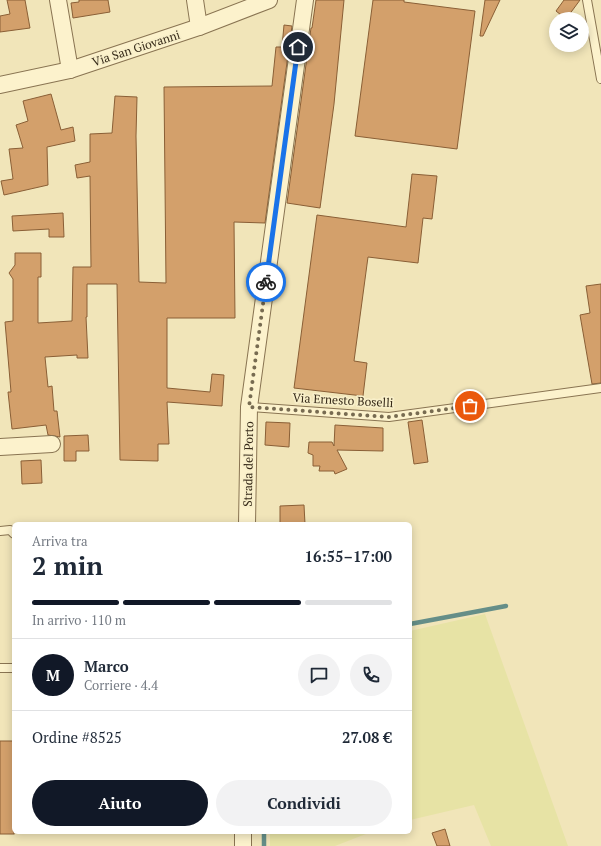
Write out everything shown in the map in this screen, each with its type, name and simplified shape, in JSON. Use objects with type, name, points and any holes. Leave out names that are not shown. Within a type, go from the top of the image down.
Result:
[{"type":"street","points":[[58,0],[70,70]]},
{"type":"street","points":[[195,0],[199,27]]},
{"type":"street","name":"Via San Giovanni","points":[[0,85],[70,70],[199,27],[269,0]]},
{"type":"street","name":"Strada del Porto","points":[[248,522],[249,407],[305,0]]},
{"type":"street","points":[[0,447],[52,444]]},
{"type":"street","points":[[243,834],[243,846]]},
{"type":"lane","points":[[587,0],[601,79]]},
{"type":"lane","name":"Via Ernesto Boselli","points":[[249,407],[389,417],[601,388]]},
{"type":"lane","points":[[0,531],[10,530],[12,532]]},
{"type":"lane","points":[[0,668],[12,668]]},
{"type":"shaded area","points":[[485,614],[568,846],[491,846],[474,805],[412,820],[412,631]]},
{"type":"shaded area","points":[[270,834],[366,834],[335,846],[270,846]]},
{"type":"building","points":[[7,0],[25,0],[30,28],[0,32],[0,16],[10,14]]},
{"type":"building","points":[[79,0],[108,0],[110,12],[73,18],[71,3],[79,2]]},
{"type":"building","points":[[316,0],[344,0],[334,104],[320,208],[287,203]]},
{"type":"building","points":[[373,0],[404,0],[404,2],[475,11],[457,149],[355,136]]},
{"type":"building","points":[[485,0],[500,0],[483,36],[480,36]]},
{"type":"building","points":[[564,0],[580,0],[571,12],[556,11]]},
{"type":"building","points":[[284,25],[292,26],[265,223],[234,222],[235,318],[167,318],[167,388],[210,392],[212,374],[224,375],[222,406],[167,402],[169,444],[158,444],[158,461],[120,460],[117,284],[87,284],[86,317],[88,358],[77,358],[77,355],[45,357],[48,387],[52,386],[54,411],[57,411],[60,437],[48,435],[46,425],[12,429],[8,392],[11,392],[5,322],[13,321],[13,279],[9,273],[15,265],[15,253],[41,253],[41,277],[38,277],[38,323],[72,321],[73,267],[91,267],[90,176],[77,178],[75,165],[90,162],[90,134],[112,133],[115,96],[137,97],[136,136],[139,282],[166,283],[164,87],[272,86],[276,47],[282,47]]},
{"type":"building","points":[[51,94],[61,130],[73,127],[75,141],[47,147],[48,185],[4,195],[1,181],[13,179],[9,149],[23,148],[16,125],[28,121],[23,101]]},
{"type":"building","points":[[412,174],[437,176],[432,219],[423,218],[418,263],[368,257],[354,361],[367,363],[363,396],[294,388],[317,215],[406,227]]},
{"type":"building","points":[[63,213],[64,237],[49,237],[49,229],[13,231],[12,216]]},
{"type":"building","points":[[601,284],[601,383],[592,384],[580,315],[590,313],[586,286]]},
{"type":"building","points":[[422,420],[428,462],[414,464],[408,422]]},
{"type":"building","points":[[266,422],[290,423],[289,447],[265,445]]},
{"type":"building","points":[[335,425],[383,428],[383,451],[337,450],[347,469],[335,474],[334,471],[319,471],[320,466],[313,466],[313,455],[308,453],[309,442],[332,442],[334,446]]},
{"type":"building","points":[[88,435],[89,451],[76,451],[76,461],[64,461],[64,436]]},
{"type":"building","points":[[41,460],[42,483],[22,484],[21,461]]},
{"type":"building","points":[[304,505],[305,522],[280,522],[280,506]]},
{"type":"building","points":[[0,741],[12,741],[12,834],[0,834]]},
{"type":"building","points":[[445,829],[450,846],[437,846],[432,833]]},
{"type":"waterway","points":[[412,624],[506,606]]},
{"type":"waterway","points":[[264,834],[264,846]]},
{"type":"way so far","points":[[266,282],[249,407],[389,417],[470,406]]},
{"type":"route","points":[[266,282],[298,47]]}]
